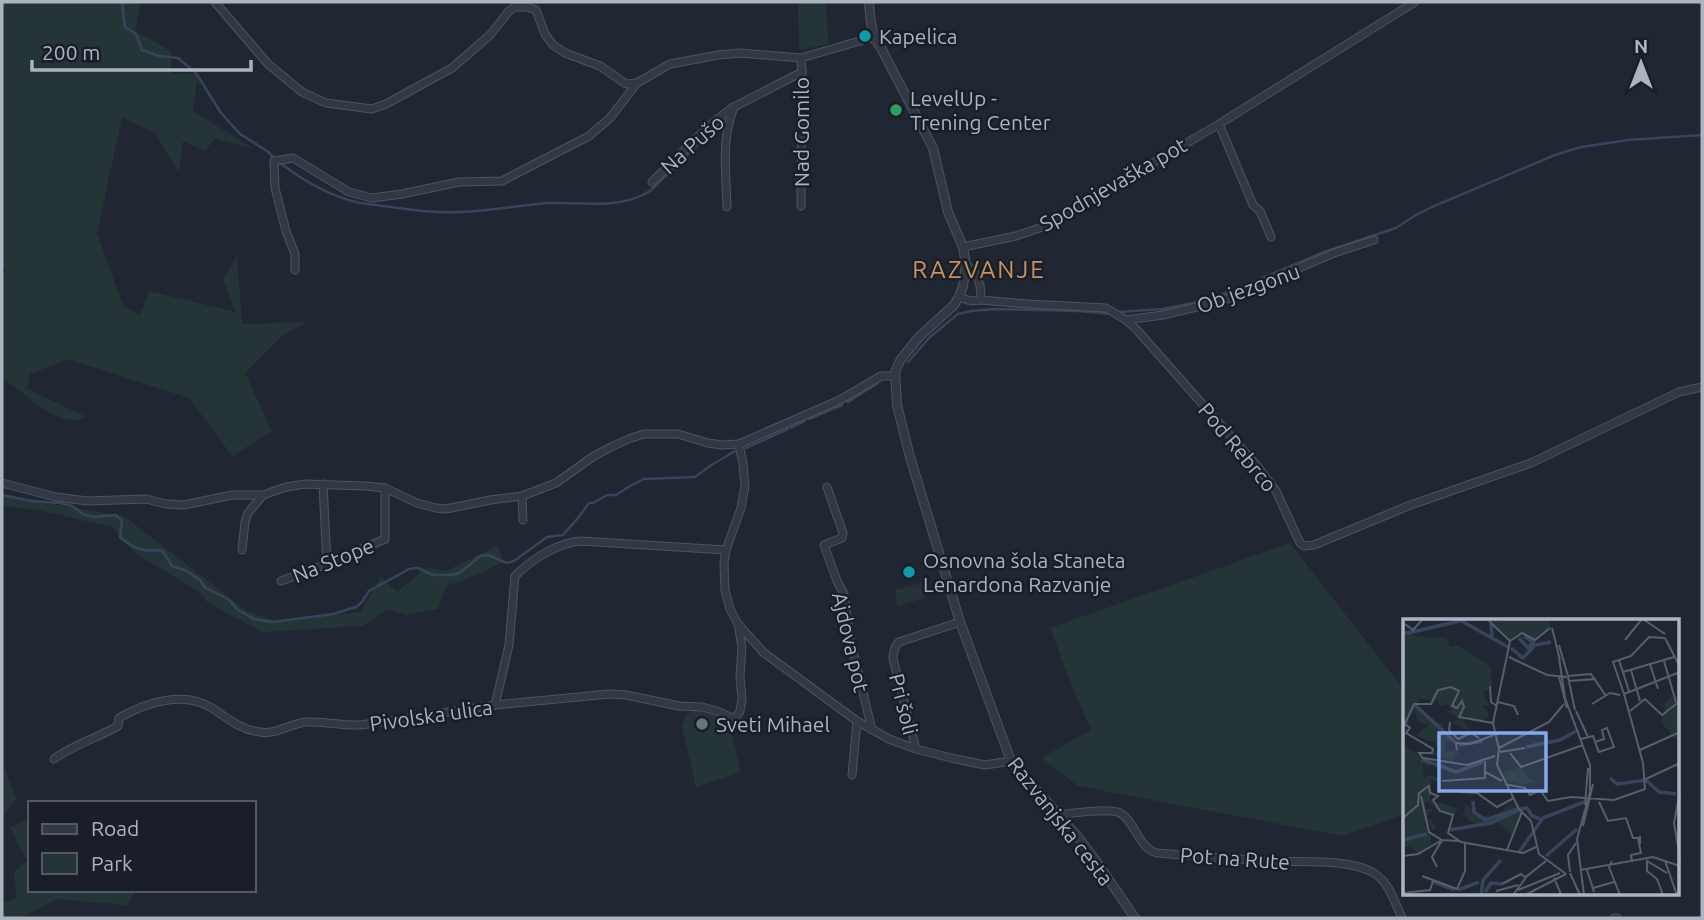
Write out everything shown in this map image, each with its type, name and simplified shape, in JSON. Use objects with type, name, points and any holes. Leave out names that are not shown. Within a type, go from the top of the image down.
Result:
[{"type":"street","points":[[215,2],[268,64],[302,92],[326,103],[372,108],[386,104],[452,68],[489,36],[509,11],[516,7],[536,6],[545,34],[553,45],[565,53],[600,66],[626,83],[638,83]]},
{"type":"street","points":[[2,483],[87,501],[146,499],[184,505],[232,495],[263,495],[286,487],[323,484],[384,488],[417,503],[446,509],[522,496],[556,483],[594,456],[644,434],[678,434],[715,444],[739,444],[840,400],[881,376],[895,376],[901,359],[909,348],[959,298],[966,265],[963,247],[948,212],[933,148],[881,48],[872,39],[869,2]]},
{"type":"street","name":"Spodnjevaška pot","points":[[963,247],[1017,236],[1048,225],[1219,124],[1415,2]]},
{"type":"street","points":[[295,270],[295,254],[275,188],[273,166],[278,160],[293,158],[349,192],[372,198],[459,182],[502,181],[589,136],[610,118],[638,83],[670,64],[740,53],[801,58],[872,39]]},
{"type":"street","name":"Nad Gomilo","points":[[801,58],[801,206]]},
{"type":"street","name":"Na Pušo","points":[[652,182],[709,126],[734,107],[802,72]]},
{"type":"street","points":[[727,207],[725,140],[734,107]]},
{"type":"street","points":[[1219,124],[1252,205],[1260,211],[1271,237]]},
{"type":"street","name":"Ob jezgonu","points":[[1123,318],[1174,314],[1222,301],[1334,253],[1374,240]]},
{"type":"street","points":[[966,265],[971,267],[982,287],[980,300]]},
{"type":"street","points":[[959,298],[971,301],[1106,308],[1123,318]]},
{"type":"street","name":"Pod Rebrco","points":[[1123,318],[1138,330],[1258,467],[1276,491],[1300,543],[1304,546],[1314,545],[1408,506],[1531,463],[1679,393],[1702,387]]},
{"type":"street","name":"Razvanjska cesta","points":[[895,376],[897,405],[910,457],[960,622],[1010,761],[1096,861],[1135,918]]},
{"type":"street","points":[[739,444],[745,486],[724,562],[725,590],[730,609],[738,624],[764,653],[857,721],[888,739],[916,749],[985,765],[1010,761]]},
{"type":"street","name":"Na Stope","points":[[323,484],[327,564]]},
{"type":"street","name":"Ajdova pot","points":[[827,487],[843,533],[842,538],[824,545],[844,594],[850,639],[872,730]]},
{"type":"street","name":"Na Stope","points":[[281,581],[385,539],[384,488]]},
{"type":"street","points":[[242,550],[248,513],[263,495]]},
{"type":"street","points":[[522,496],[523,520]]},
{"type":"street","points":[[495,705],[509,645],[515,576],[540,557],[560,544],[581,541],[726,550]]},
{"type":"street","name":"Pri šoli","points":[[916,749],[893,659],[895,645],[960,622]]},
{"type":"street","name":"Pivolska ulica","points":[[54,759],[118,726],[118,718],[127,713],[160,701],[188,701],[208,706],[237,724],[261,733],[297,723],[361,725],[495,705],[609,694],[679,706],[702,707],[735,719],[742,699],[742,647],[738,624]]},
{"type":"street","points":[[852,775],[857,721]]},
{"type":"street","name":"Pot na Rute","points":[[1059,815],[1071,812],[1120,813],[1148,849],[1157,853],[1342,864],[1365,869],[1378,875],[1386,884],[1402,918]]},
{"type":"green space","points":[[2,2],[141,2],[135,31],[171,51],[171,74],[198,74],[193,111],[254,149],[215,138],[205,151],[183,141],[179,172],[155,133],[122,117],[97,233],[123,306],[140,315],[149,291],[235,312],[223,279],[237,256],[242,324],[307,322],[282,336],[245,373],[272,431],[232,456],[189,398],[68,359],[30,374],[27,389],[87,417],[73,420],[52,414],[2,379],[2,279],[6,270],[2,262]]},
{"type":"green space","points":[[798,2],[825,2],[829,44],[799,50]]},
{"type":"green space","points":[[2,495],[125,517],[248,612],[278,622],[360,612],[381,577],[397,592],[427,567],[446,571],[497,546],[504,562],[446,586],[438,609],[407,615],[388,609],[362,626],[262,632],[207,602],[200,592],[135,553],[112,527],[38,510],[2,506]]},
{"type":"green space","points":[[1290,543],[1403,688],[1403,815],[1343,836],[1078,786],[1041,758],[1091,730],[1050,628]]},
{"type":"green space","points":[[921,583],[925,598],[897,606],[895,590]]},
{"type":"green space","points":[[693,710],[710,712],[722,725],[730,727],[741,772],[696,787],[682,726],[687,714]]},
{"type":"green space","points":[[2,760],[16,799],[2,817]]},
{"type":"green space","points":[[26,820],[28,825],[28,892],[135,892],[128,905],[56,899],[22,918],[2,918],[2,903],[17,898],[14,872],[27,861],[10,827]]},
{"type":"waterway","points":[[122,2],[125,27],[136,34],[142,50],[159,56],[178,58],[196,73],[221,113],[240,134],[275,159]]},
{"type":"waterway","points":[[280,163],[308,182],[339,197],[360,203],[411,210],[462,212],[549,203],[614,203],[650,191],[719,124]]},
{"type":"waterway","points":[[1118,312],[1163,309],[1229,292],[1324,252],[1396,228],[1432,207],[1555,155],[1581,147],[1628,140],[1702,135]]},
{"type":"waterway","points":[[908,362],[930,337],[958,314],[996,309],[1112,314]]},
{"type":"waterway","points":[[848,402],[878,383]]},
{"type":"waterway","points":[[809,419],[842,405]]},
{"type":"waterway","points":[[791,428],[805,421]]},
{"type":"waterway","points":[[746,448],[788,429]]},
{"type":"waterway","points":[[2,495],[60,503],[93,517],[116,515],[122,521],[120,537],[134,547],[162,550],[172,566],[187,571],[201,581],[204,587],[228,599],[238,610],[254,619],[272,622],[333,614],[356,607],[369,591],[409,569],[418,568],[433,575],[453,575],[461,572],[480,556],[488,555],[507,563],[514,561],[547,537],[563,535],[589,503],[607,495],[616,495],[644,479],[695,477],[735,451]]},
{"type":"place","name":"Kapelica","points":[[865,36]]},
{"type":"place","name":"LevelUp - Trening Center","points":[[896,110]]},
{"type":"place","name":"Osnovna šola Staneta Lenardona Razvanje","points":[[909,572]]},
{"type":"place","name":"Sveti Mihael","points":[[702,724]]},
{"type":"district","name":"RAZVANJE","points":[[979,269]]}]
